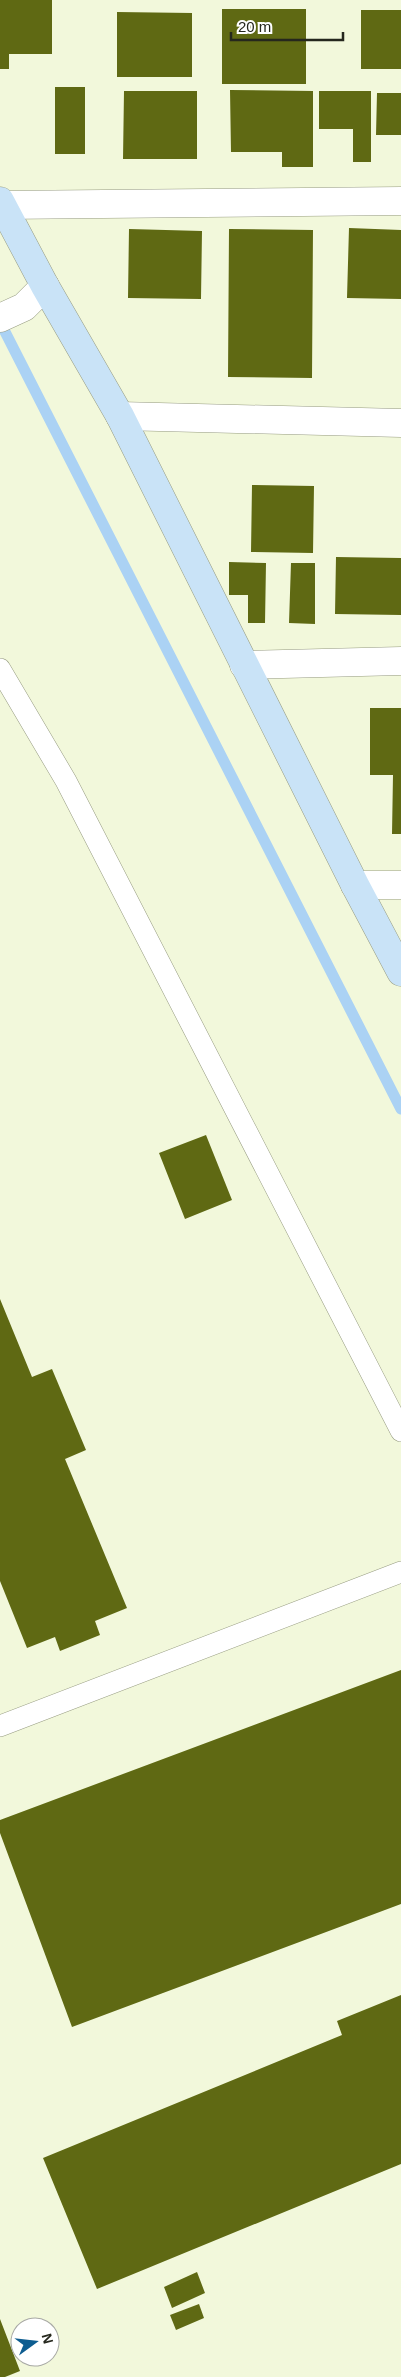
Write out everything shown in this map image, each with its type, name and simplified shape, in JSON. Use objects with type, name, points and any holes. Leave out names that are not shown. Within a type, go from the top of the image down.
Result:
[{"type":"street","points":[[401,201],[1,203],[45,286],[120,416],[355,885],[401,972]]},
{"type":"street","points":[[12,313],[45,286]]},
{"type":"street","points":[[120,416],[401,423]]},
{"type":"street","points":[[244,665],[401,661]]},
{"type":"street","points":[[355,885],[401,886]]},
{"type":"lane","points":[[0,670],[66,781],[401,1431]]},
{"type":"lane","points":[[0,1726],[401,1572]]},
{"type":"building","points":[[0,0],[52,0],[52,54],[9,54],[9,69],[0,69]]},
{"type":"building","points":[[222,9],[306,9],[306,84],[222,84]]},
{"type":"building","points":[[361,10],[401,10],[401,69],[361,69]]},
{"type":"building","points":[[117,12],[192,13],[192,77],[117,77]]},
{"type":"building","points":[[55,87],[85,87],[85,154],[55,154]]},
{"type":"building","points":[[230,90],[313,91],[313,167],[282,167],[282,152],[231,152]]},
{"type":"building","points":[[124,91],[197,91],[197,159],[123,159]]},
{"type":"building","points":[[319,91],[371,91],[371,162],[353,162],[353,129],[319,129]]},
{"type":"building","points":[[377,93],[401,93],[401,135],[376,135]]},
{"type":"building","points":[[349,228],[401,230],[401,299],[347,298]]},
{"type":"building","points":[[129,229],[202,231],[201,299],[128,298]]},
{"type":"building","points":[[229,229],[313,230],[312,378],[228,377]]},
{"type":"building","points":[[252,485],[314,486],[313,553],[251,552]]},
{"type":"building","points":[[336,557],[401,558],[401,615],[335,614]]},
{"type":"building","points":[[229,562],[266,563],[265,623],[248,623],[248,595],[229,595]]},
{"type":"building","points":[[291,563],[315,563],[315,624],[289,623]]},
{"type":"building","points":[[370,708],[401,708],[401,834],[392,834],[393,775],[370,775]]},
{"type":"building","points":[[206,1135],[232,1200],[185,1219],[159,1153]]},
{"type":"building","points":[[0,1299],[32,1377],[52,1369],[86,1450],[65,1459],[127,1608],[95,1621],[100,1635],[60,1651],[55,1637],[27,1648],[0,1581]]},
{"type":"building","points":[[401,1670],[401,1904],[72,2027],[0,1833],[0,1820]]},
{"type":"building","points":[[401,1995],[401,2164],[97,2289],[43,2158],[342,2035],[337,2021]]},
{"type":"building","points":[[197,2272],[205,2293],[172,2308],[164,2287]]},
{"type":"building","points":[[199,2304],[204,2318],[176,2330],[170,2315]]},
{"type":"building","points":[[0,2319],[10,2345],[10,2367],[18,2367],[20,2371],[0,2377]]},
{"type":"waterway","points":[[0,322],[401,1109]]}]
